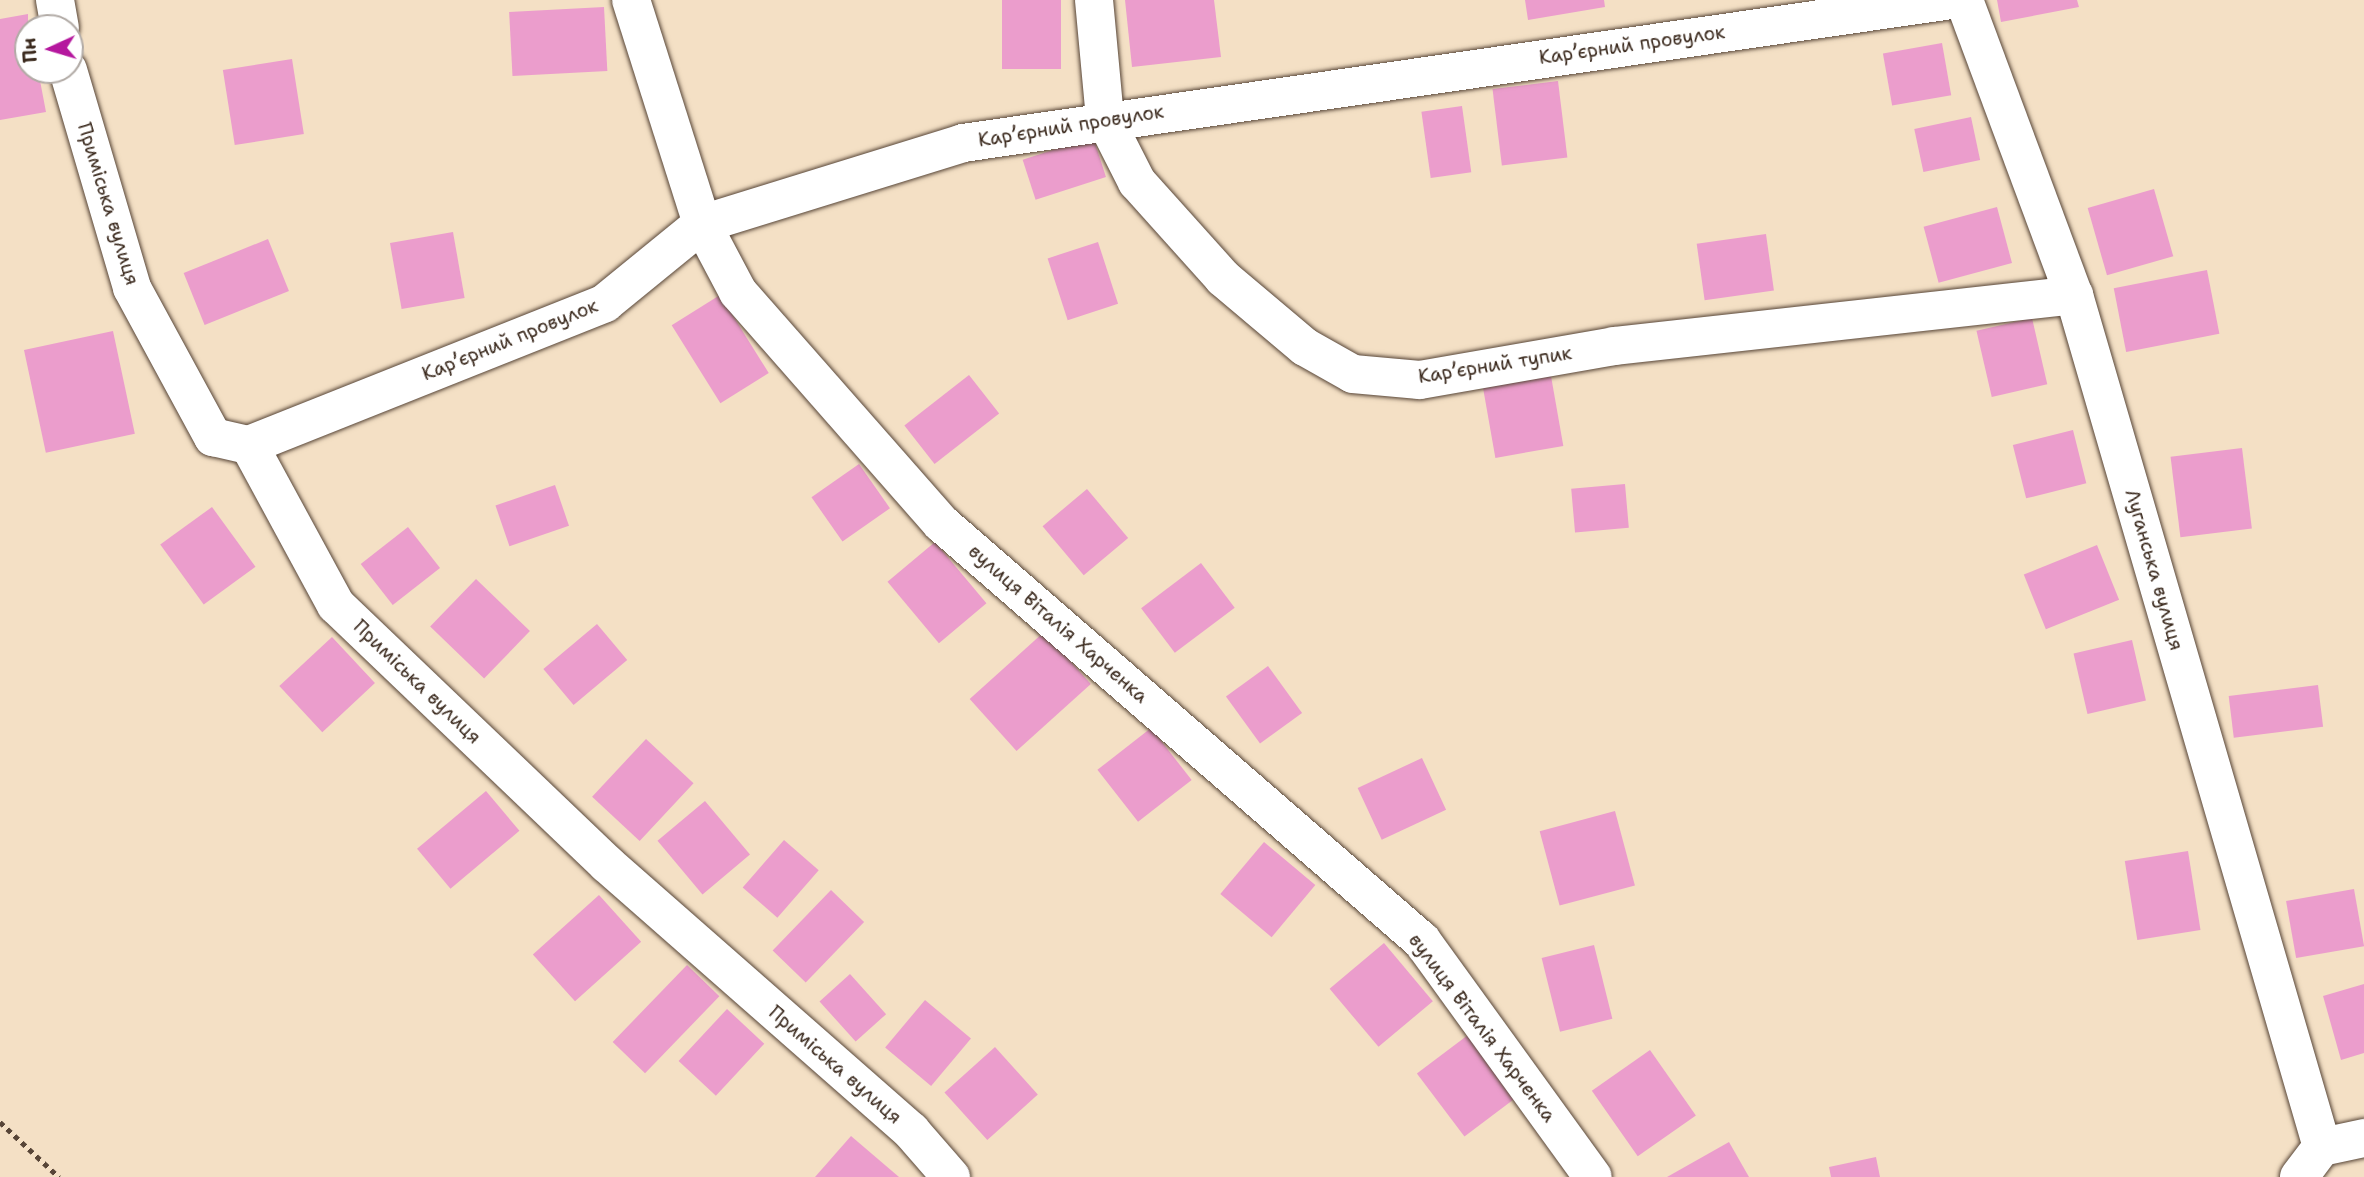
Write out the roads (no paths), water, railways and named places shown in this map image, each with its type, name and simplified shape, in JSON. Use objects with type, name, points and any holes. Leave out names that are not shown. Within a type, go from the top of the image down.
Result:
[{"type":"street","name":"вулиця Віталія Харченка","points":[[631,0],[702,224],[738,292],[941,523],[1422,941],[1593,1177]]},
{"type":"street","name":"Карʼєрний тупик","points":[[1094,0],[1105,119],[1137,182],[1223,278],[1305,347],[1353,374],[1420,380],[1614,346],[2074,295]]},
{"type":"street","name":"Карʼєрний провулок","points":[[248,444],[605,303],[702,224],[963,143],[1105,119],[1952,0]]},
{"type":"street","name":"Луганська вулиця","points":[[1964,0],[2074,295],[2322,1147]]},
{"type":"street","name":"Приміська вулиця","points":[[72,84],[132,288],[213,437],[248,444],[335,605],[607,864],[911,1131],[951,1177]]},
{"type":"street","points":[[2299,1177],[2322,1147],[2364,1138]]}]
